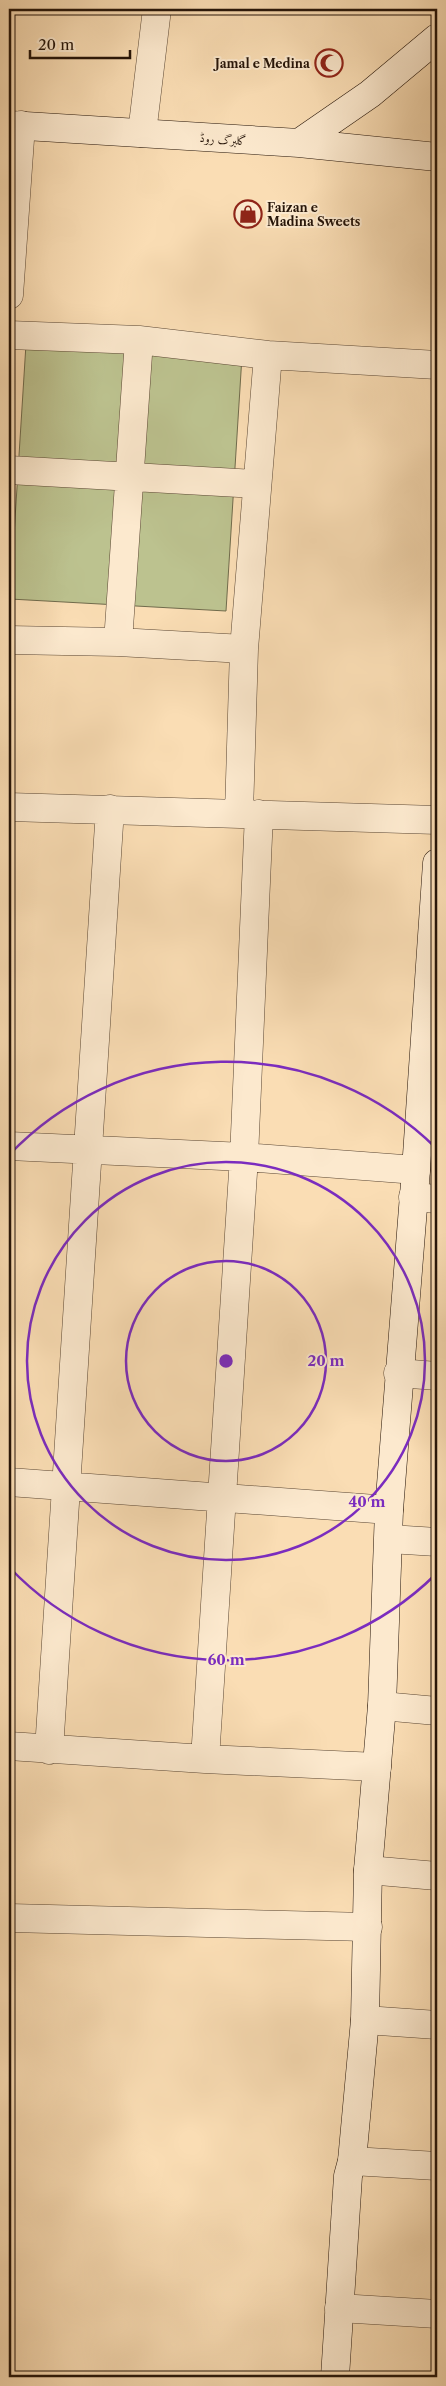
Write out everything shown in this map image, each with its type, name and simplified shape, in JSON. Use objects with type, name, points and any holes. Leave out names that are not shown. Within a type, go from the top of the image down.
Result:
[{"type":"street","points":[[142,133],[157,9]]},
{"type":"street","points":[[300,143],[370,94],[437,38]]},
{"type":"street","points":[[9,295],[15,125]]},
{"type":"street","name":"گلبرگ روڈ","points":[[15,125],[300,143],[437,157]]},
{"type":"street","points":[[9,335],[139,340],[268,355],[437,365]]},
{"type":"street","points":[[118,642],[139,340]]},
{"type":"street","points":[[205,1759],[244,1156],[249,813],[244,649],[268,355]]},
{"type":"street","points":[[9,470],[257,484]]},
{"type":"street","points":[[9,640],[118,642],[244,649]]},
{"type":"street","points":[[9,807],[437,820]]},
{"type":"street","points":[[49,1750],[90,1151],[110,809]]},
{"type":"street","points":[[335,2377],[348,2176],[352,2161],[365,2020],[368,1870],[382,1706],[389,1539],[388,1510],[398,1373],[425,1198],[416,1170],[437,862]]},
{"type":"street","points":[[9,1146],[90,1151],[244,1156],[416,1170]]},
{"type":"street","points":[[398,1373],[437,1376]]},
{"type":"street","points":[[9,1482],[388,1510]]},
{"type":"street","points":[[389,1539],[437,1542]]},
{"type":"street","points":[[382,1706],[437,1710]]},
{"type":"street","points":[[9,1746],[205,1759],[377,1767]]},
{"type":"street","points":[[368,1870],[437,1876]]},
{"type":"street","points":[[10,1918],[368,1927]]},
{"type":"street","points":[[365,2020],[437,2025]]},
{"type":"street","points":[[352,2161],[437,2166]]},
{"type":"street","points":[[340,2308],[437,2314]]},
{"type":"green space","points":[[26,344],[242,356],[226,611],[10,599]]},
{"type":"place","name":"Jamal e Medina","points":[[329,63]]},
{"type":"place","name":"Faizan e Madina Sweets","points":[[248,214]]}]
